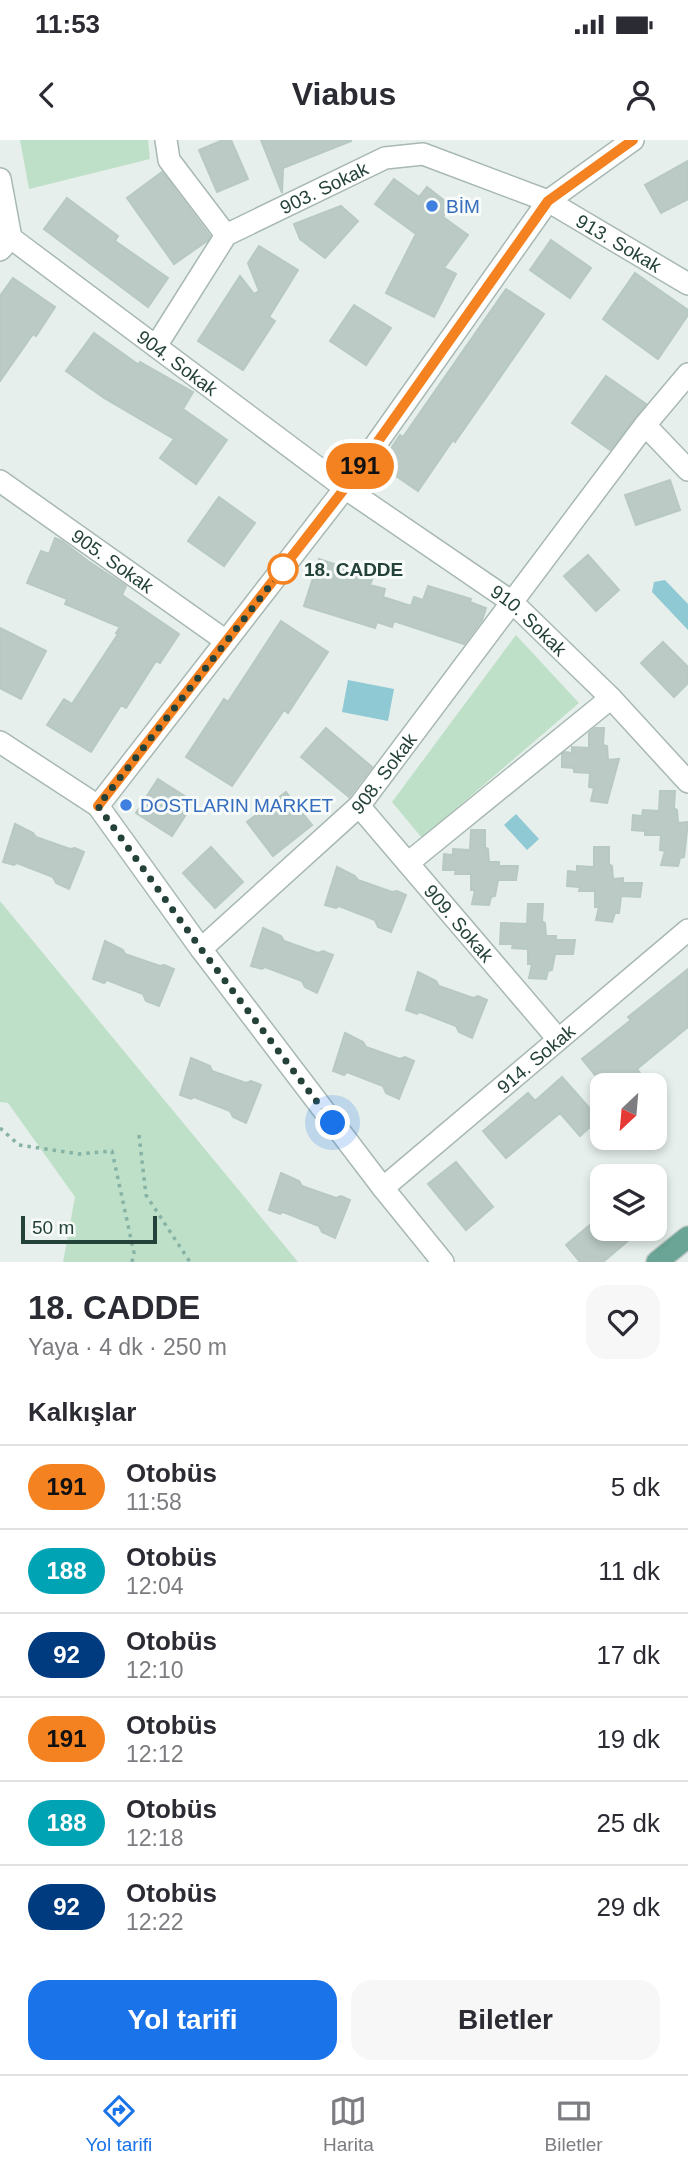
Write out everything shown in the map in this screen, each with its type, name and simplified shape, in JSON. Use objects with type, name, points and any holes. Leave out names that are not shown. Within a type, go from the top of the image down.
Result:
[{"type":"main road","points":[[657,1262],[688,1237]]},
{"type":"street","points":[[156,346],[226,235],[169,160],[166,140]]},
{"type":"street","points":[[98,806],[345,488],[548,201],[631,141]]},
{"type":"street","name":"903. Sokak","points":[[226,235],[386,158],[423,154],[548,201]]},
{"type":"street","points":[[0,179],[5,244]]},
{"type":"street","name":"913. Sokak","points":[[548,201],[688,284]]},
{"type":"street","name":"904. Sokak","points":[[5,244],[156,346],[345,488]]},
{"type":"street","name":"908. Sokak","points":[[201,949],[359,806],[645,425],[688,374]]},
{"type":"street","points":[[645,425],[688,470]]},
{"type":"street","name":"905. Sokak","points":[[0,481],[226,641]]},
{"type":"street","name":"910. Sokak","points":[[345,488],[512,602],[611,698],[688,782]]},
{"type":"street","points":[[408,863],[611,698]]},
{"type":"street","points":[[4,748],[98,806],[201,949],[383,1188],[443,1262]]},
{"type":"street","name":"909. Sokak","points":[[359,806],[558,1039]]},
{"type":"street","name":"914. Sokak","points":[[383,1188],[688,930]]},
{"type":"path","points":[[0,1128],[19,1145],[79,1154],[112,1151],[134,1253],[132,1262]]},
{"type":"path","points":[[139,1135],[146,1195],[190,1262]]},
{"type":"green space","points":[[20,140],[148,140],[150,159],[29,189]]},
{"type":"green space","points":[[516,635],[579,703],[422,838],[392,802]]},
{"type":"green space","points":[[0,901],[298,1262],[63,1262],[75,1197],[8,1103],[0,1102]]},
{"type":"water","points":[[665,580],[688,604],[688,630],[652,592],[654,582]]},
{"type":"water","points":[[348,680],[394,689],[388,721],[342,712]]},
{"type":"water","points":[[516,814],[539,839],[527,850],[504,825]]},
{"type":"building","points":[[223,140],[231,140],[248,179],[217,192],[199,150]]},
{"type":"building","points":[[261,140],[351,141],[283,168],[282,193]]},
{"type":"building","points":[[688,161],[688,199],[661,213],[645,185]]},
{"type":"building","points":[[162,172],[210,236],[207,241],[174,264],[127,198]]},
{"type":"building","points":[[394,179],[419,197],[427,187],[451,206],[443,217],[468,235],[444,268],[456,274],[434,317],[386,293],[416,234],[375,204]]},
{"type":"building","points":[[67,198],[118,236],[115,241],[168,278],[148,307],[44,229]]},
{"type":"building","points":[[341,206],[358,221],[325,258],[300,239],[294,224]]},
{"type":"building","points":[[551,240],[591,268],[570,298],[530,270]]},
{"type":"building","points":[[259,246],[298,270],[269,317],[275,321],[243,370],[198,341],[240,276],[254,294],[259,291],[248,263]]},
{"type":"building","points":[[635,273],[688,310],[688,315],[658,359],[603,319]]},
{"type":"building","points":[[13,278],[55,307],[0,381],[0,296]]},
{"type":"building","points":[[506,289],[544,314],[418,491],[380,465],[400,435],[403,437]]},
{"type":"building","points":[[354,305],[391,328],[366,365],[330,341]]},
{"type":"building","points":[[94,333],[139,365],[140,362],[193,392],[183,409],[227,440],[196,484],[160,458],[174,439],[104,398],[66,371]]},
{"type":"building","points":[[606,376],[646,404],[610,450],[572,423]]},
{"type":"building","points":[[670,480],[680,510],[636,525],[625,495]]},
{"type":"building","points":[[219,497],[255,523],[224,566],[188,541]]},
{"type":"building","points":[[55,538],[126,586],[122,595],[179,634],[160,663],[156,661],[126,708],[121,705],[91,752],[47,725],[64,699],[72,704],[120,627],[65,604],[67,599],[27,583],[41,551],[49,554]]},
{"type":"building","points":[[588,555],[619,590],[596,611],[564,576]]},
{"type":"building","points":[[319,559],[373,577],[370,585],[385,589],[383,597],[411,606],[414,597],[423,600],[428,586],[471,599],[470,602],[486,608],[482,620],[464,644],[394,621],[392,627],[377,622],[375,628],[304,606]]},
{"type":"building","points":[[281,621],[328,652],[288,713],[284,710],[232,786],[186,757],[224,699],[228,702]]},
{"type":"building","points":[[0,628],[46,651],[21,699],[0,688]]},
{"type":"building","points":[[663,642],[688,667],[688,683],[674,697],[641,663]]},
{"type":"building","points":[[326,728],[372,767],[349,797],[301,757]]},
{"type":"building","points":[[595,728],[604,728],[603,745],[607,746],[608,760],[619,759],[607,803],[591,801],[594,788],[589,787],[590,773],[574,772],[574,768],[562,767],[562,754],[572,753],[572,747],[589,748],[589,733]]},
{"type":"building","points":[[158,779],[194,802],[172,836],[136,813]]},
{"type":"building","points":[[660,791],[675,791],[674,808],[677,810],[678,823],[688,822],[684,857],[680,858],[678,866],[661,865],[665,851],[660,850],[661,835],[645,835],[645,831],[632,830],[633,815],[642,816],[643,810],[659,811]]},
{"type":"building","points":[[286,792],[312,825],[273,856],[247,822]]},
{"type":"building","points":[[15,824],[36,837],[84,852],[69,889],[56,883],[53,877],[17,863],[14,865],[3,862]]},
{"type":"building","points":[[471,830],[485,830],[485,847],[488,849],[489,862],[499,862],[499,866],[518,866],[516,880],[498,880],[495,896],[491,897],[489,905],[472,904],[475,890],[471,890],[471,874],[455,874],[456,870],[443,870],[444,854],[453,855],[453,849],[470,850]]},
{"type":"building","points":[[211,847],[243,882],[215,908],[183,873]]},
{"type":"building","points":[[594,847],[609,847],[609,864],[612,866],[613,879],[623,878],[623,883],[642,883],[640,897],[621,896],[619,913],[615,913],[612,922],[596,920],[599,907],[595,907],[595,891],[579,891],[580,887],[567,886],[568,871],[577,872],[577,866],[594,867]]},
{"type":"building","points":[[337,867],[358,880],[406,895],[391,932],[378,927],[375,920],[339,906],[336,908],[325,905]]},
{"type":"building","points":[[528,904],[543,904],[542,921],[545,923],[546,936],[556,936],[556,940],[575,940],[573,954],[555,954],[552,970],[548,971],[546,979],[529,978],[532,964],[528,964],[528,949],[512,948],[513,944],[500,944],[501,923],[527,924]]},
{"type":"building","points":[[263,928],[281,936],[284,941],[318,953],[323,951],[333,955],[317,993],[305,987],[302,981],[265,967],[262,969],[251,966]]},
{"type":"building","points":[[105,941],[123,950],[125,954],[174,969],[159,1006],[146,1001],[143,994],[107,980],[104,983],[93,979]]},
{"type":"building","points":[[688,969],[688,1027],[637,1069],[640,1073],[593,1073],[582,1059],[631,1020],[628,1017]]},
{"type":"building","points":[[418,972],[436,981],[439,986],[487,1000],[472,1038],[459,1032],[456,1026],[420,1012],[417,1014],[406,1010]]},
{"type":"building","points":[[345,1033],[363,1042],[366,1047],[414,1061],[399,1099],[386,1093],[383,1086],[347,1072],[344,1075],[333,1071]]},
{"type":"building","points":[[191,1058],[210,1066],[212,1071],[246,1083],[251,1081],[261,1085],[246,1123],[233,1117],[230,1111],[194,1097],[191,1099],[180,1095]]},
{"type":"building","points":[[562,1077],[590,1109],[590,1127],[580,1136],[560,1113],[506,1158],[483,1131],[528,1093],[535,1101]]},
{"type":"building","points":[[456,1162],[493,1207],[466,1230],[428,1184]]},
{"type":"building","points":[[281,1173],[299,1181],[302,1186],[350,1200],[335,1238],[322,1232],[319,1226],[283,1212],[280,1214],[269,1210]]},
{"type":"building","points":[[590,1225],[590,1241],[628,1241],[603,1262],[580,1262],[566,1245]]},
{"type":"bus line","name":"191","points":[[98,806],[345,488],[548,201],[633,140]]},
{"type":"place","name":"BİM","points":[[432,206]]},
{"type":"place","name":"18. CADDE","points":[[283,569]]},
{"type":"place","name":"DOSTLARIN MARKET","points":[[126,805]]},
{"type":"route","points":[[283,569],[98,806],[201,949],[333,1123]]}]
